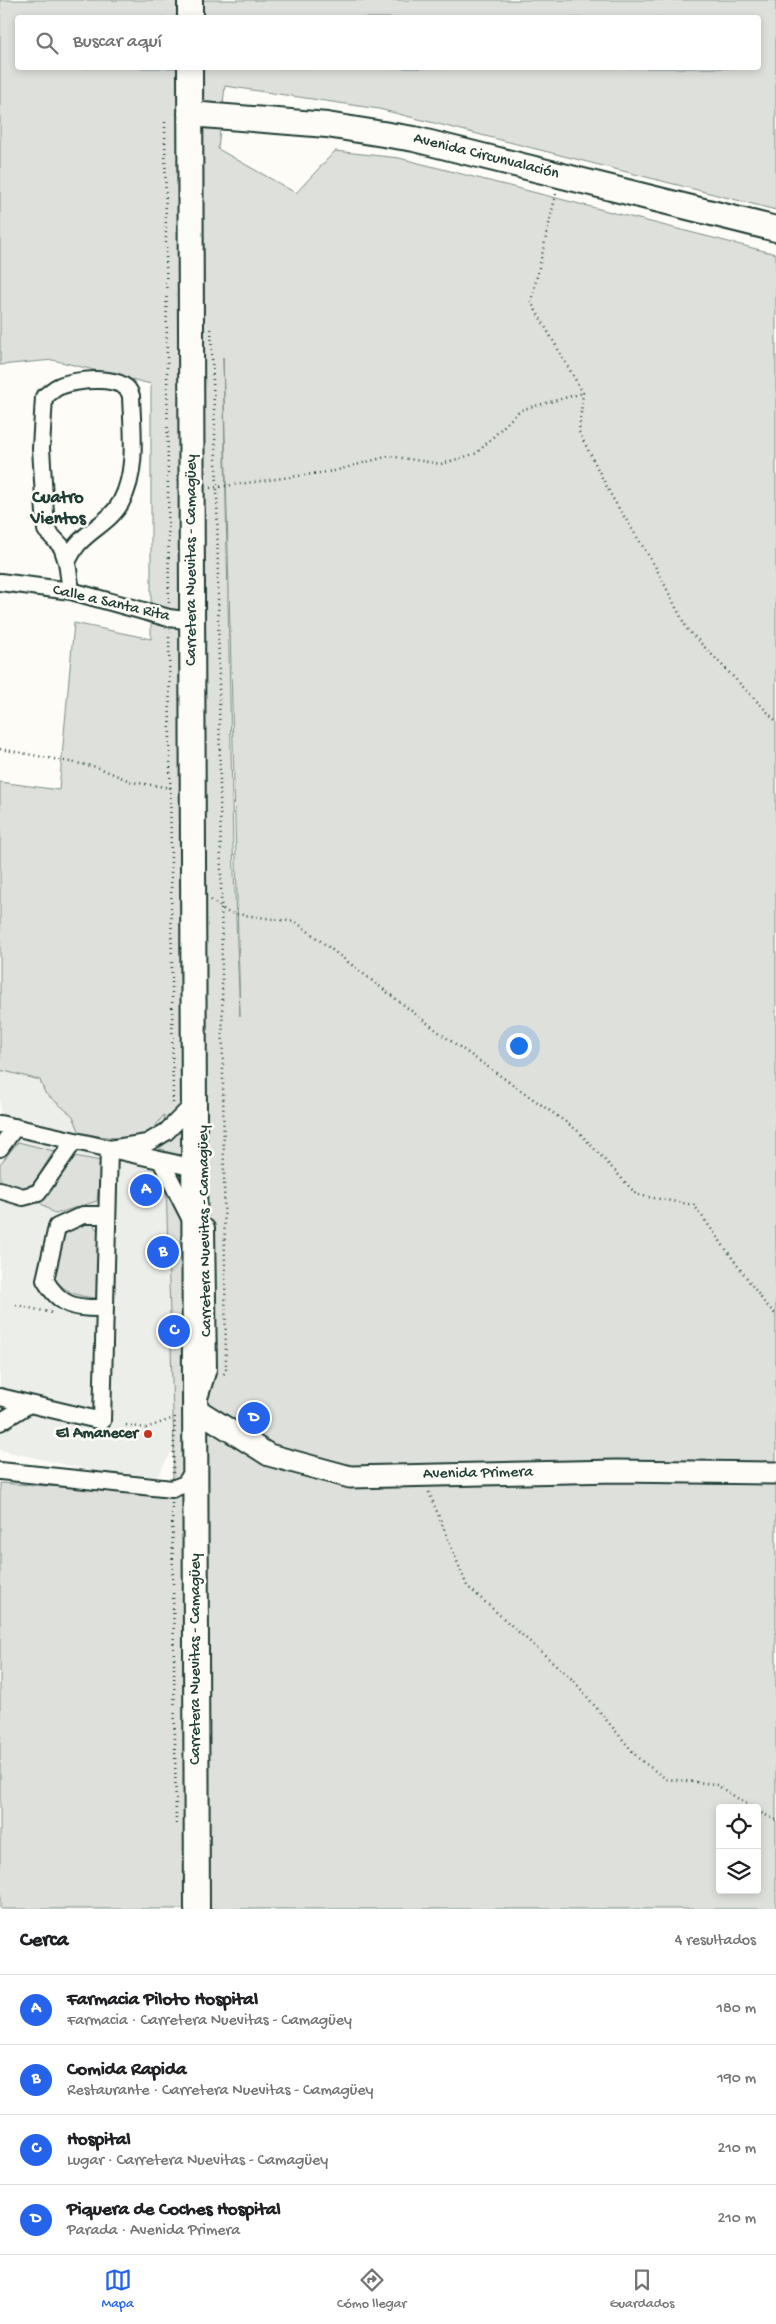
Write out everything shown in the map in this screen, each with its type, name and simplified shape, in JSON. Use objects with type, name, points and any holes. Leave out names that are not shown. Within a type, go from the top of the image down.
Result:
[{"type":"highway","points":[[190,0],[190,15]]},
{"type":"highway","name":"Carretera Nuevitas - Camagüey","points":[[190,70],[197,1909]]},
{"type":"highway","name":"Avenida Circunvalación","points":[[190,114],[327,125],[414,139],[776,229]]},
{"type":"main road","name":"Avenida Primera","points":[[196,1409],[269,1455],[350,1477],[616,1471],[776,1473]]},
{"type":"street","points":[[67,562],[77,544],[96,530],[121,503],[131,472],[133,442],[131,396],[130,390],[123,384],[102,379],[60,386],[44,397],[41,448],[46,530],[62,547],[67,562],[72,591]]},
{"type":"street","name":"Calle a Santa Rita","points":[[0,582],[72,591],[169,618],[193,621]]},
{"type":"street","name":"Carretera Nuevitas - Camagüey","points":[[195,1052],[204,1086],[208,1369],[196,1409]]},
{"type":"street","points":[[109,1149],[147,1143],[166,1132],[195,1103]]},
{"type":"street","points":[[0,1148],[5,1127],[195,1168]]},
{"type":"street","points":[[0,1190],[23,1196],[38,1193],[74,1141]]},
{"type":"street","points":[[0,1397],[102,1421],[109,1149]]},
{"type":"street","points":[[162,1161],[195,1228]]},
{"type":"street","points":[[183,1204],[186,1366],[196,1409]]},
{"type":"street","points":[[105,1308],[88,1309],[64,1303],[54,1295],[45,1280],[57,1227],[83,1215],[107,1215]]},
{"type":"street","points":[[0,1422],[28,1405]]},
{"type":"street","points":[[0,1471],[172,1489],[185,1484],[195,1469]]},
{"type":"path","points":[[560,175],[531,302],[583,393],[579,432],[612,498],[655,566],[687,629],[776,721]]},
{"type":"path","points":[[211,320],[217,487],[226,1371],[222,1378]]},
{"type":"path","points":[[192,490],[334,471],[389,456],[442,464],[477,453],[520,410],[583,393]]},
{"type":"path","points":[[0,749],[69,764],[97,767],[132,782],[170,788],[193,787]]},
{"type":"path","points":[[194,888],[229,913],[296,922],[444,1036],[577,1130],[637,1195],[694,1205],[764,1302],[776,1315]]},
{"type":"path","points":[[126,1425],[146,1428],[196,1409]]},
{"type":"path","points":[[437,1488],[427,1488],[467,1586],[574,1681],[638,1758],[666,1779],[715,1784],[747,1804]]},
{"type":"path","points":[[761,1813],[776,1820]]},
{"type":"shaded area","points":[[0,0],[776,0],[776,210],[379,109],[225,86],[218,149],[296,193],[335,151],[399,158],[776,254],[776,1909],[0,1909],[0,1483],[172,1494],[174,1447],[165,1150],[159,1149],[165,1144],[164,1115],[154,1128],[147,1133],[129,1138],[80,1133],[73,1116],[45,1093],[40,1080],[0,1070],[0,782],[59,790],[74,623],[151,639],[151,384],[53,360],[0,365]],"holes":[[[223,357],[240,1016],[233,846]]]},
{"type":"shaded area","points":[[0,1019],[164,1114],[174,1447],[153,1484],[0,1450]]},
{"type":"shaded area","points":[[18,1142],[54,1151],[34,1183],[24,1188],[0,1182],[0,1164]]},
{"type":"shaded area","points":[[74,1156],[101,1161],[97,1201],[55,1214],[39,1202]]},
{"type":"shaded area","points":[[80,1223],[92,1223],[98,1231],[97,1298],[72,1293],[53,1277],[62,1237]]},
{"type":"place","name":"Farmacia Piloto Hospital","points":[[146,1190]]},
{"type":"place","name":"Comida Rapida","points":[[163,1252]]},
{"type":"place","name":"Hospital","points":[[174,1331]]},
{"type":"place","name":"Piquera de Coches Hospital","points":[[254,1418]]},
{"type":"place","name":"El Amanecer","points":[[148,1434]]},
{"type":"district","name":"Cuatro Vientos","points":[[58,508]]}]
